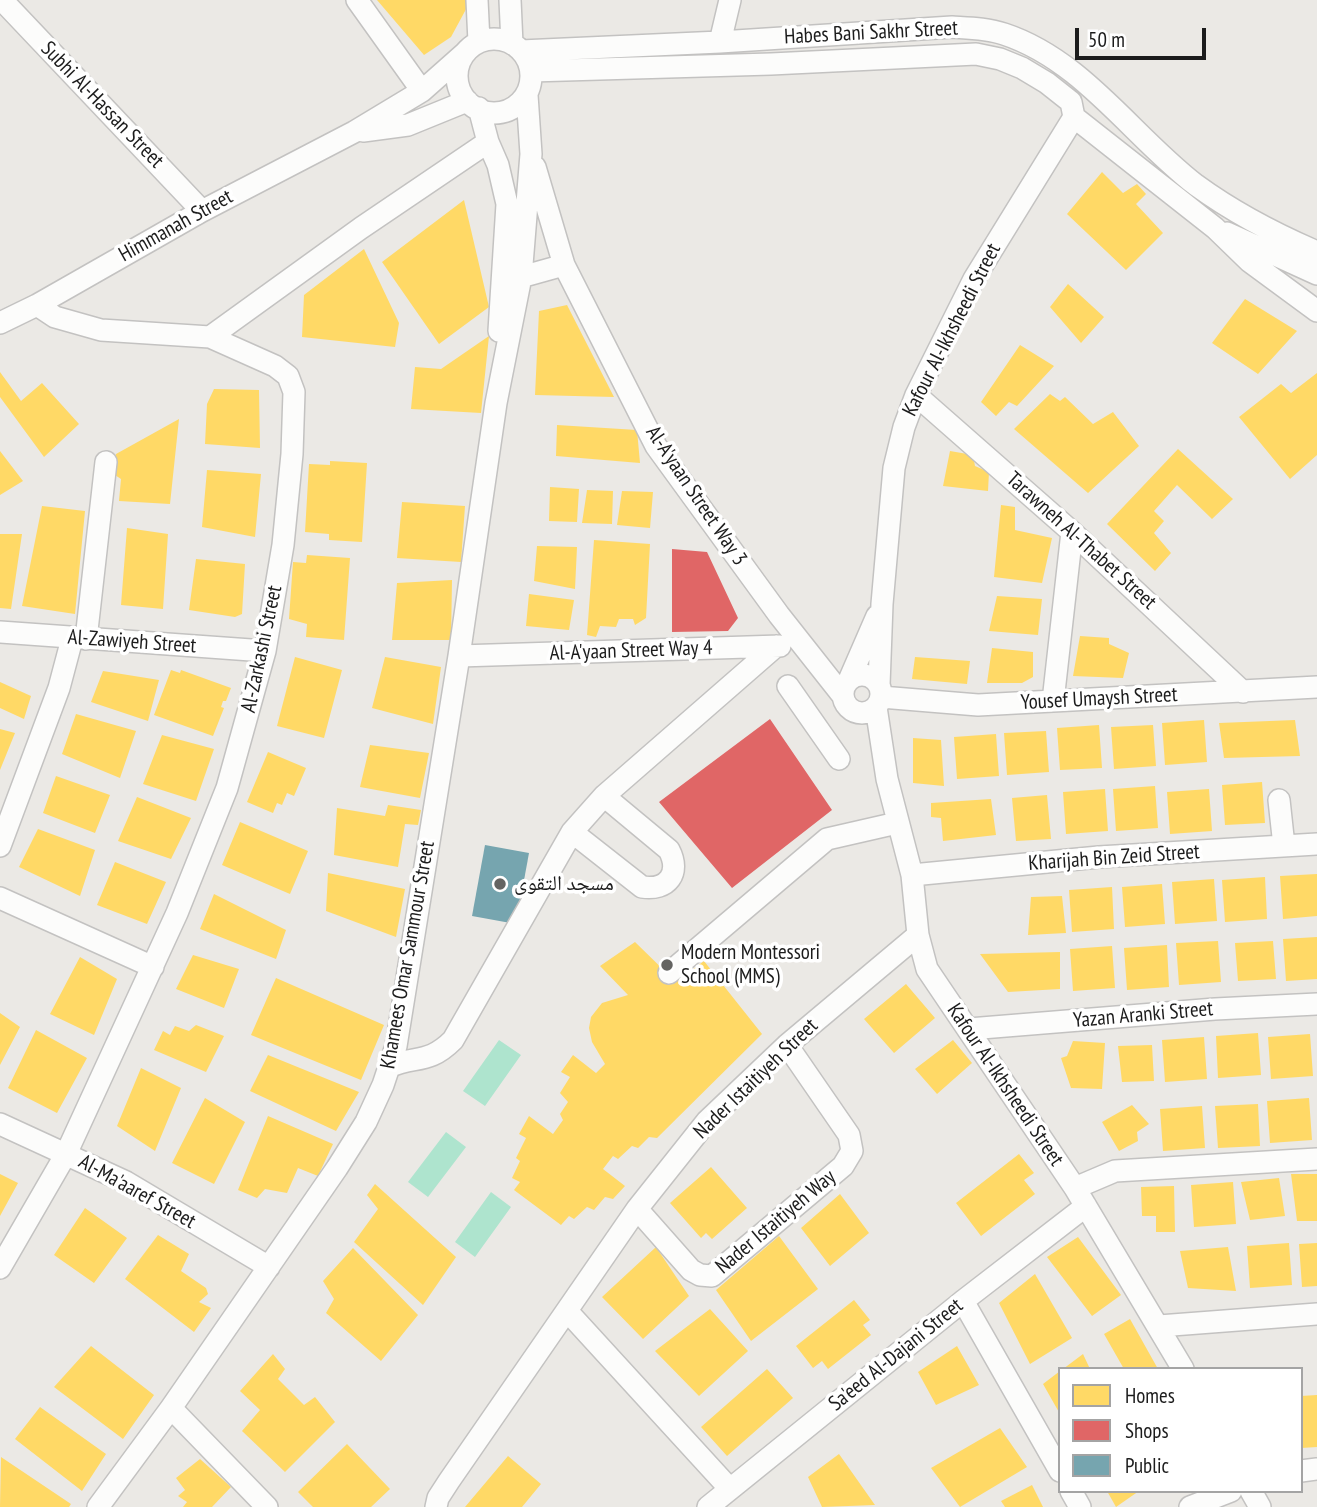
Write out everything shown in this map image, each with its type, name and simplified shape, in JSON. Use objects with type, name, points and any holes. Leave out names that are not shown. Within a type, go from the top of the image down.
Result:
[{"type":"street","name":"Subhi Al-Hassan Street","points":[[2,0],[202,211]]},
{"type":"street","points":[[356,0],[422,91]]},
{"type":"street","points":[[477,0],[472,47],[457,72],[461,93],[473,105],[488,112],[499,113],[510,109],[527,94],[531,71],[517,47],[510,0]]},
{"type":"street","points":[[720,42],[730,0]]},
{"type":"street","name":"Habes Bani Sakhr Street","points":[[517,47],[720,42],[952,27],[977,28],[1004,34],[1032,46],[1075,75],[1196,185],[1271,231],[1317,252]]},
{"type":"street","points":[[472,47],[490,39],[501,40],[517,47]]},
{"type":"street","name":"Himmanah Street","points":[[0,323],[37,305],[202,211],[354,132],[422,91],[472,47]]},
{"type":"street","name":"Habes Bani Sakhr Street","points":[[531,71],[771,64],[976,54],[1000,58],[1047,83],[1071,102],[1074,117],[1215,228],[1249,261],[1317,311]]},
{"type":"street","name":"Khamees Omar Sammour Street","points":[[97,1507],[172,1408],[366,1122],[396,1046],[459,656],[496,403],[521,277],[531,154],[527,94]]},
{"type":"street","name":"Himmanah Street","points":[[354,132],[408,125],[473,105]]},
{"type":"street","name":"Khamees Omar Sammour Street","points":[[473,105],[498,165],[507,204],[496,403]]},
{"type":"street","name":"Kafour Al-Ikhsheedi Street","points":[[1074,117],[974,279],[916,395],[904,427],[894,468],[882,604],[861,696],[887,779],[912,875],[918,935],[927,969],[1080,1197],[1182,1367]]},
{"type":"street","points":[[210,337],[488,142]]},
{"type":"street","name":"Al-A'yaan Street Way 3","points":[[531,154],[564,265],[656,446],[779,615],[803,643],[861,696]]},
{"type":"street","name":"Habes Bani Sakhr Street","points":[[1215,228],[1317,274]]},
{"type":"street","points":[[521,277],[564,265]]},
{"type":"street","name":"Al-Zarkashi Street","points":[[0,1268],[66,1154],[153,967],[227,788],[265,650],[283,545],[292,454],[294,392],[288,376],[275,366],[210,337],[101,330],[55,317],[37,305]]},
{"type":"street","name":"Tarawneh Al-Thabet Street","points":[[916,395],[1072,532],[1242,692]]},
{"type":"street","points":[[0,846],[79,639],[106,462]]},
{"type":"street","points":[[1053,701],[1072,532]]},
{"type":"street","name":"Kafour Al-Ikhsheedi Street","points":[[861,696],[882,604]]},
{"type":"street","name":"Al-Zawiyeh Street","points":[[0,632],[265,650]]},
{"type":"street","name":"Al-A'yaan Street Way 4","points":[[459,656],[803,643]]},
{"type":"street","points":[[389,1067],[434,1055],[453,1040],[554,859],[572,832],[604,796],[776,646]]},
{"type":"street","points":[[788,686],[839,759]]},
{"type":"street","name":"Yousef Umaysh Street","points":[[861,696],[978,705],[1317,687]]},
{"type":"street","points":[[818,730],[861,696]]},
{"type":"street","points":[[572,832],[642,887],[652,889],[662,886],[670,878],[674,869],[668,850],[604,796]]},
{"type":"street","points":[[1279,800],[1284,846]]},
{"type":"street","points":[[669,973],[827,839],[898,823]]},
{"type":"street","name":"Kharijah Bin Zeid Street","points":[[912,875],[1099,857],[1317,844]]},
{"type":"street","points":[[0,898],[153,967]]},
{"type":"street","name":"Nader Istaitiyeh Street","points":[[436,1507],[438,1498],[449,1481],[637,1209],[706,1121],[787,1045],[918,935]]},
{"type":"street","name":"Yazan Aranki Street","points":[[968,1030],[1215,1009],[1317,1004]]},
{"type":"street","name":"Nader Istaitiyeh Way","points":[[637,1209],[691,1270],[700,1275],[712,1276],[843,1166],[852,1151],[849,1135],[787,1045]]},
{"type":"street","name":"Al-Ma'aaref Street","points":[[0,1124],[126,1182],[269,1267]]},
{"type":"street","name":"Sa'eed Al-Dajani Street","points":[[708,1507],[963,1301],[1080,1197],[1115,1171],[1317,1158]]},
{"type":"street","points":[[963,1301],[1058,1467]]},
{"type":"street","points":[[568,1312],[730,1489]]},
{"type":"street","points":[[1159,1326],[1317,1314]]},
{"type":"street","points":[[172,1408],[267,1507]]},
{"type":"street","points":[[1190,1507],[1226,1493]]},
{"type":"green space","points":[[499,1040],[521,1055],[485,1106],[463,1091]]},
{"type":"green space","points":[[446,1132],[466,1147],[428,1197],[408,1182]]},
{"type":"green space","points":[[491,1192],[511,1207],[475,1257],[455,1242]]},
{"type":"building: Homes","points":[[377,0],[471,0],[451,37],[424,55]]},
{"type":"building: Homes","points":[[1102,172],[1123,193],[1137,184],[1146,194],[1136,204],[1163,233],[1126,270],[1067,214]]},
{"type":"building: Homes","points":[[464,200],[489,307],[439,344],[382,262]]},
{"type":"building: Homes","points":[[364,249],[399,323],[395,347],[302,337],[304,295]]},
{"type":"building: Homes","points":[[1068,284],[1104,317],[1081,343],[1050,307]]},
{"type":"building: Homes","points":[[1245,299],[1297,331],[1258,374],[1212,343]]},
{"type":"building: Homes","points":[[567,305],[614,397],[535,395],[539,311]]},
{"type":"building: Homes","points":[[489,336],[481,413],[411,409],[415,367],[441,369]]},
{"type":"building: Homes","points":[[1020,345],[1054,366],[1017,406],[1009,402],[996,416],[981,402]]},
{"type":"building: Homes","points":[[0,372],[21,401],[42,383],[79,424],[44,457],[0,397]]},
{"type":"building: Homes","points":[[1317,373],[1317,455],[1290,479],[1239,417],[1281,384],[1291,393]]},
{"type":"building: Homes","points":[[214,389],[259,390],[260,448],[205,444],[207,404]]},
{"type":"building: Homes","points":[[1050,394],[1060,401],[1065,397],[1093,424],[1113,412],[1139,446],[1088,493],[1014,429]]},
{"type":"building: Homes","points":[[179,419],[170,504],[119,501],[121,479],[112,473],[116,454]]},
{"type":"building: Homes","points":[[557,425],[637,430],[640,463],[556,456]]},
{"type":"building: Homes","points":[[1178,449],[1233,499],[1212,519],[1177,485],[1154,511],[1164,521],[1154,533],[1171,553],[1155,571],[1107,524]]},
{"type":"building: Homes","points":[[0,451],[23,481],[0,495]]},
{"type":"building: Homes","points":[[950,451],[973,455],[975,466],[989,472],[988,491],[943,486]]},
{"type":"building: Homes","points":[[330,461],[367,463],[362,542],[329,540],[329,534],[305,532],[309,464],[330,465]]},
{"type":"building: Homes","points":[[207,470],[261,474],[255,537],[202,527]]},
{"type":"building: Homes","points":[[550,487],[579,489],[577,522],[549,521]]},
{"type":"building: Homes","points":[[587,490],[613,491],[612,524],[582,523]]},
{"type":"building: Homes","points":[[622,491],[653,492],[650,528],[617,525]]},
{"type":"building: Homes","points":[[402,502],[465,506],[461,562],[397,558]]},
{"type":"building: Homes","points":[[1001,505],[1015,507],[1015,530],[1052,538],[1042,583],[994,577]]},
{"type":"building: Homes","points":[[42,506],[85,511],[75,614],[22,606]]},
{"type":"building: Homes","points":[[127,528],[168,534],[163,609],[121,605]]},
{"type":"building: Homes","points":[[0,534],[22,534],[11,609],[0,608]]},
{"type":"building: Homes","points":[[594,540],[650,544],[646,618],[635,625],[633,619],[619,619],[616,627],[600,626],[596,637],[587,635]]},
{"type":"building: Homes","points":[[537,546],[577,547],[575,589],[534,581]]},
{"type":"building: Homes","points":[[307,555],[350,558],[344,640],[306,637],[307,624],[289,619],[293,562],[306,563]]},
{"type":"building: Homes","points":[[196,559],[245,564],[242,614],[235,617],[189,610]]},
{"type":"building: Homes","points":[[452,580],[451,640],[392,640],[397,583]]},
{"type":"building: Homes","points":[[529,594],[574,600],[569,630],[526,626]]},
{"type":"building: Homes","points":[[997,596],[1042,599],[1038,635],[989,631]]},
{"type":"building: Homes","points":[[1080,636],[1109,638],[1109,644],[1129,653],[1123,678],[1073,676]]},
{"type":"building: Homes","points":[[992,648],[1033,652],[1033,677],[1022,683],[987,683]]},
{"type":"building: Homes","points":[[295,657],[342,670],[324,738],[277,726]]},
{"type":"building: Homes","points":[[385,657],[441,667],[433,724],[372,708]]},
{"type":"building: Homes","points":[[915,657],[970,661],[967,684],[912,679]]},
{"type":"building: Homes","points":[[171,670],[180,673],[181,670],[231,688],[226,701],[223,701],[221,707],[224,708],[213,736],[154,715]]},
{"type":"building: Homes","points":[[103,671],[159,680],[148,721],[91,702]]},
{"type":"building: Homes","points":[[0,682],[31,696],[24,719],[0,708]]},
{"type":"building: Homes","points":[[76,714],[136,731],[120,778],[62,754]]},
{"type":"building: Homes","points":[[1204,720],[1207,762],[1165,765],[1162,723]]},
{"type":"building: Homes","points":[[1295,720],[1300,756],[1224,758],[1219,723]]},
{"type":"building: Homes","points":[[1099,725],[1102,768],[1060,770],[1057,728]]},
{"type":"building: Homes","points":[[1153,725],[1156,766],[1114,769],[1111,727]]},
{"type":"building: Homes","points":[[0,729],[15,733],[0,770]]},
{"type":"building: Homes","points":[[1046,731],[1049,772],[1007,775],[1004,733]]},
{"type":"building: Homes","points":[[996,734],[999,776],[957,779],[954,737]]},
{"type":"building: Homes","points":[[162,735],[214,749],[196,801],[143,784]]},
{"type":"building: Homes","points":[[913,738],[941,740],[944,786],[913,783]]},
{"type":"building: Homes","points":[[370,745],[429,753],[420,798],[360,787]]},
{"type":"building: Homes","points":[[268,752],[306,768],[294,796],[287,793],[282,805],[277,803],[273,813],[247,802]]},
{"type":"building: Homes","points":[[56,776],[110,795],[95,833],[43,813]]},
{"type":"building: Homes","points":[[1262,782],[1265,823],[1225,825],[1222,785]]},
{"type":"building: Homes","points":[[1155,786],[1158,828],[1116,831],[1113,789]]},
{"type":"building: Homes","points":[[1105,789],[1108,831],[1066,834],[1063,792]]},
{"type":"building: Homes","points":[[1209,789],[1212,831],[1170,834],[1167,792]]},
{"type":"building: Homes","points":[[1047,795],[1051,839],[1016,841],[1012,798]]},
{"type":"building: Homes","points":[[137,797],[191,818],[171,859],[118,841]]},
{"type":"building: Homes","points":[[991,799],[996,835],[943,841],[941,818],[931,817],[931,803]]},
{"type":"building: Homes","points":[[388,805],[421,810],[418,825],[405,824],[398,867],[334,855],[337,808],[385,816]]},
{"type":"building: Homes","points":[[240,822],[308,851],[290,894],[222,865]]},
{"type":"building: Homes","points":[[38,829],[95,850],[80,896],[19,867]]},
{"type":"building: Homes","points":[[115,862],[166,882],[147,924],[97,905]]},
{"type":"building: Homes","points":[[328,873],[405,889],[396,937],[326,911]]},
{"type":"building: Homes","points":[[1317,874],[1317,916],[1283,919],[1280,876]]},
{"type":"building: Homes","points":[[1265,877],[1267,919],[1225,922],[1222,880]]},
{"type":"building: Homes","points":[[1214,879],[1217,921],[1175,924],[1172,882]]},
{"type":"building: Homes","points":[[1162,884],[1165,924],[1125,927],[1122,887]]},
{"type":"building: Homes","points":[[1112,887],[1114,929],[1072,932],[1069,890]]},
{"type":"building: Homes","points":[[214,894],[286,930],[276,959],[200,929]]},
{"type":"building: Homes","points":[[1062,896],[1066,933],[1028,935],[1031,897]]},
{"type":"building: Homes","points":[[1317,937],[1317,979],[1286,981],[1283,939]]},
{"type":"building: Homes","points":[[1218,941],[1221,982],[1179,985],[1176,943]]},
{"type":"building: Homes","points":[[1273,941],[1276,979],[1238,981],[1235,943]]},
{"type":"building: Homes","points":[[635,942],[676,982],[704,961],[762,1034],[657,1138],[649,1137],[638,1148],[632,1146],[618,1159],[613,1156],[603,1169],[625,1186],[613,1199],[605,1197],[594,1210],[587,1207],[574,1219],[569,1216],[561,1225],[514,1190],[520,1182],[512,1178],[520,1161],[516,1158],[526,1138],[519,1134],[529,1116],[553,1134],[563,1120],[560,1114],[568,1102],[560,1093],[570,1077],[561,1072],[573,1055],[596,1073],[605,1064],[592,1042],[589,1028],[591,1017],[602,1003],[628,995],[600,966]]},
{"type":"building: Homes","points":[[1167,945],[1169,987],[1127,990],[1124,948]]},
{"type":"building: Homes","points":[[1112,946],[1115,988],[1073,991],[1070,949]]},
{"type":"building: Homes","points":[[1060,952],[1060,989],[1008,992],[980,954]]},
{"type":"building: Homes","points":[[193,955],[239,969],[224,1008],[176,989]]},
{"type":"building: Homes","points":[[80,957],[117,979],[94,1035],[50,1014]]},
{"type":"building: Homes","points":[[276,978],[384,1025],[361,1080],[251,1035]]},
{"type":"building: Homes","points":[[906,984],[935,1018],[894,1053],[864,1019]]},
{"type":"building: Homes","points":[[0,1013],[20,1027],[0,1065]]},
{"type":"building: Homes","points":[[196,1025],[224,1036],[206,1072],[154,1050],[163,1031],[170,1035],[175,1026],[189,1031]]},
{"type":"building: Homes","points":[[36,1030],[87,1058],[57,1113],[8,1088]]},
{"type":"building: Homes","points":[[1258,1033],[1261,1075],[1218,1078],[1216,1036]]},
{"type":"building: Homes","points":[[1310,1034],[1313,1076],[1271,1079],[1268,1037]]},
{"type":"building: Homes","points":[[1204,1037],[1207,1079],[1165,1082],[1162,1040]]},
{"type":"building: Homes","points":[[953,1040],[972,1063],[937,1094],[915,1069]]},
{"type":"building: Homes","points":[[1073,1041],[1105,1043],[1102,1089],[1071,1088],[1061,1058],[1067,1056]]},
{"type":"building: Homes","points":[[1152,1045],[1154,1081],[1122,1082],[1118,1046]]},
{"type":"building: Homes","points":[[268,1055],[359,1092],[336,1131],[250,1091]]},
{"type":"building: Homes","points":[[141,1068],[181,1088],[155,1151],[117,1126]]},
{"type":"building: Homes","points":[[205,1098],[245,1122],[214,1184],[172,1163]]},
{"type":"building: Homes","points":[[1309,1098],[1312,1140],[1270,1143],[1267,1101]]},
{"type":"building: Homes","points":[[1258,1104],[1260,1146],[1218,1148],[1215,1106]]},
{"type":"building: Homes","points":[[1132,1105],[1149,1124],[1137,1132],[1138,1141],[1119,1151],[1102,1122]]},
{"type":"building: Homes","points":[[1202,1106],[1205,1148],[1163,1151],[1160,1109]]},
{"type":"building: Homes","points":[[268,1116],[333,1144],[318,1176],[298,1168],[287,1193],[265,1189],[257,1198],[238,1190]]},
{"type":"building: Homes","points":[[1019,1154],[1034,1173],[1024,1180],[1035,1194],[981,1236],[956,1203]]},
{"type":"building: Homes","points":[[711,1167],[747,1208],[712,1239],[706,1233],[701,1238],[670,1203]]},
{"type":"building: Homes","points":[[0,1174],[18,1183],[0,1216]]},
{"type":"building: Homes","points":[[1291,1174],[1317,1174],[1317,1221],[1297,1221]]},
{"type":"building: Homes","points":[[1279,1178],[1285,1216],[1250,1220],[1241,1182]]},
{"type":"building: Homes","points":[[1233,1182],[1236,1224],[1194,1227],[1191,1185]]},
{"type":"building: Homes","points":[[375,1184],[456,1257],[423,1305],[354,1242],[378,1209],[367,1195]]},
{"type":"building: Homes","points":[[1174,1186],[1175,1232],[1156,1232],[1156,1216],[1142,1216],[1141,1187]]},
{"type":"building: Homes","points":[[840,1194],[869,1233],[830,1266],[801,1228]]},
{"type":"building: Homes","points":[[85,1208],[127,1238],[94,1283],[54,1255]]},
{"type":"building: Homes","points":[[158,1235],[189,1254],[181,1271],[206,1288],[208,1294],[199,1302],[211,1308],[194,1332],[125,1279]]},
{"type":"building: Homes","points":[[779,1236],[818,1289],[751,1341],[716,1290]]},
{"type":"building: Homes","points":[[1078,1237],[1121,1295],[1092,1316],[1047,1257]]},
{"type":"building: Homes","points":[[1289,1243],[1292,1285],[1250,1288],[1247,1246]]},
{"type":"building: Homes","points":[[1317,1243],[1317,1286],[1302,1287],[1299,1244]]},
{"type":"building: Homes","points":[[656,1247],[689,1296],[643,1339],[602,1297]]},
{"type":"building: Homes","points":[[1228,1247],[1236,1291],[1188,1288],[1180,1251]]},
{"type":"building: Homes","points":[[353,1248],[418,1315],[381,1361],[326,1313],[334,1299],[323,1281]]},
{"type":"building: Homes","points":[[1035,1274],[1072,1338],[1030,1364],[999,1303]]},
{"type":"building: Homes","points":[[854,1300],[870,1320],[863,1325],[871,1335],[828,1369],[822,1361],[813,1368],[796,1346]]},
{"type":"building: Homes","points":[[710,1309],[748,1351],[699,1396],[655,1351]]},
{"type":"building: Homes","points":[[1130,1319],[1157,1367],[1123,1367],[1104,1334]]},
{"type":"building: Homes","points":[[91,1346],[154,1395],[123,1439],[54,1387]]},
{"type":"building: Homes","points":[[957,1346],[979,1385],[936,1405],[918,1372]]},
{"type":"building: Homes","points":[[273,1354],[285,1369],[278,1379],[304,1405],[315,1397],[335,1422],[285,1472],[242,1431],[260,1410],[240,1391]]},
{"type":"building: Homes","points":[[1083,1354],[1089,1367],[1066,1367]]},
{"type":"building: Homes","points":[[767,1369],[793,1398],[727,1456],[701,1427]]},
{"type":"building: Homes","points":[[1058,1373],[1058,1410],[1043,1384]]},
{"type":"building: Homes","points":[[1317,1395],[1317,1447],[1303,1448],[1303,1396]]},
{"type":"building: Homes","points":[[40,1407],[106,1454],[82,1491],[15,1439]]},
{"type":"building: Homes","points":[[1000,1428],[1027,1467],[960,1507],[931,1468]]},
{"type":"building: Homes","points":[[347,1444],[390,1489],[371,1507],[313,1507],[298,1492]]},
{"type":"building: Homes","points":[[839,1454],[875,1505],[822,1507],[808,1477]]},
{"type":"building: Homes","points":[[508,1456],[541,1484],[522,1507],[465,1507]]},
{"type":"building: Homes","points":[[1,1457],[71,1504],[69,1507],[0,1507]]},
{"type":"building: Homes","points":[[200,1459],[231,1487],[212,1507],[183,1507],[187,1502],[178,1496],[185,1490],[176,1478]]},
{"type":"building: Homes","points":[[1032,1485],[1043,1507],[1005,1507],[1001,1501]]},
{"type":"building: Homes","points":[[1108,1493],[1136,1493],[1116,1507]]},
{"type":"building: Shops","points":[[672,549],[707,552],[738,618],[728,631],[672,632]]},
{"type":"building: Shops","points":[[770,719],[832,810],[732,888],[659,802]]},
{"type":"building: Public","name":"مسجد التقوى","points":[[485,845],[529,853],[516,924],[472,916]]},
{"type":"place","name":"مسجد التقوى","points":[[500,884]]},
{"type":"place","name":"Modern Montessori School (MMS)","points":[[667,965]]}]
